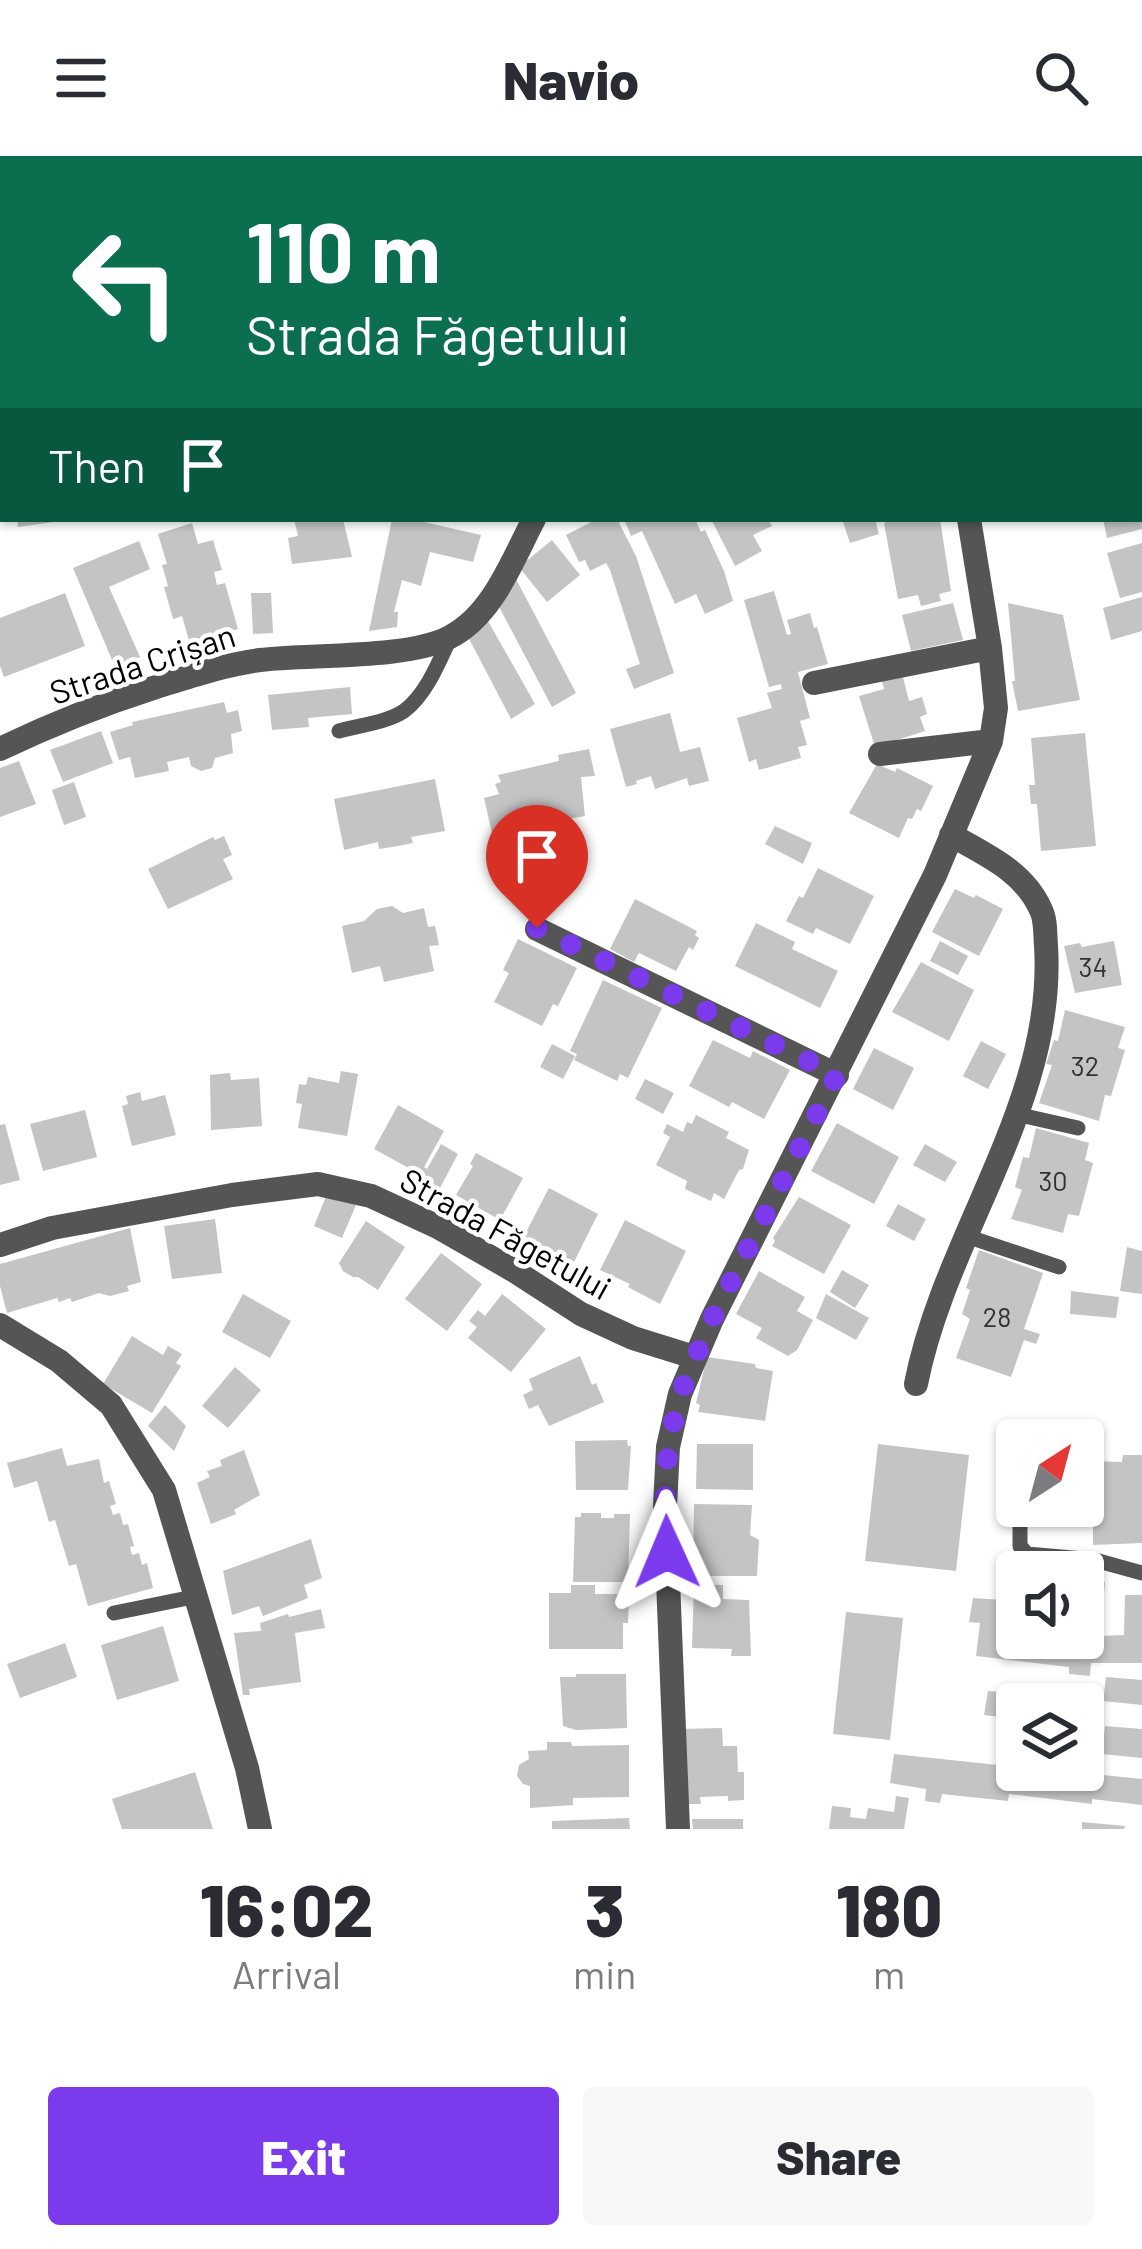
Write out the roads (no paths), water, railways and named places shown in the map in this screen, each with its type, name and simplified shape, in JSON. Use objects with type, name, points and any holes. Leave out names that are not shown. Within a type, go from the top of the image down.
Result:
[{"type":"street","points":[[450,638],[500,585],[532,522]]},
{"type":"street","points":[[678,1829],[665,1506],[668,1447],[694,1357],[935,875],[992,741],[996,708],[990,648],[969,522]]},
{"type":"street","name":"Strada Crișan","points":[[0,749],[76,713],[209,670],[259,660],[422,646],[450,638]]},
{"type":"street","points":[[814,683],[990,648]]},
{"type":"street","points":[[880,754],[992,741]]},
{"type":"street","points":[[916,1384],[934,1316],[1016,1114],[1045,995],[1044,914],[1024,881],[951,836]]},
{"type":"street","points":[[537,928],[837,1075]]},
{"type":"street","name":"Strada Făgetului","points":[[0,1245],[52,1228],[318,1184],[371,1196],[438,1227],[580,1314],[633,1338],[694,1357]]},
{"type":"street","points":[[0,1325],[59,1361],[111,1405],[164,1490],[247,1768],[260,1829]]},
{"type":"lane","points":[[339,731],[404,711],[419,696],[450,638]]},
{"type":"lane","points":[[1016,1114],[1078,1128]]},
{"type":"lane","points":[[966,1236],[1058,1267]]},
{"type":"lane","points":[[1020,1527],[1020,1546],[1027,1554],[1095,1560],[1142,1573]]},
{"type":"lane","points":[[114,1613],[198,1596]]}]
